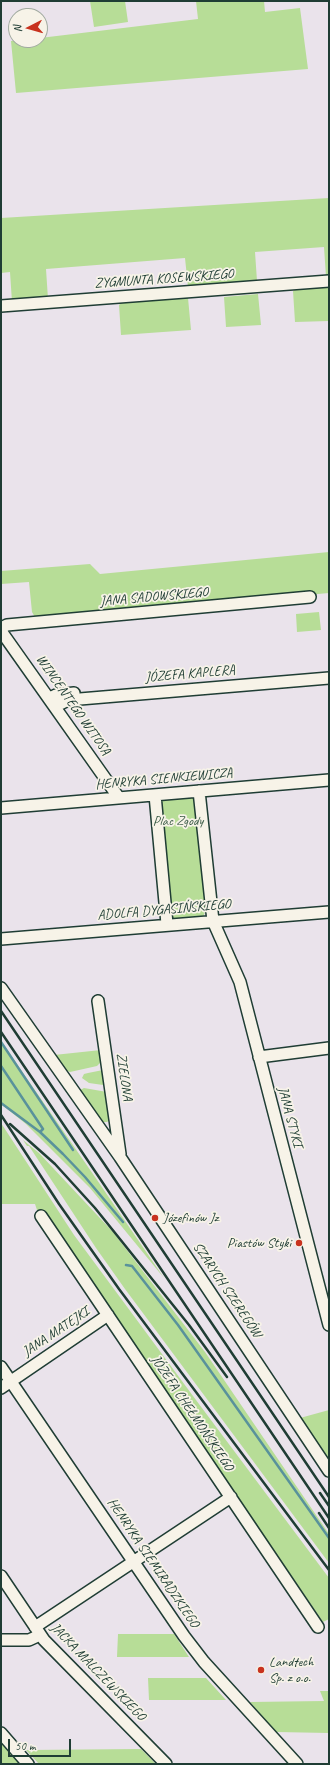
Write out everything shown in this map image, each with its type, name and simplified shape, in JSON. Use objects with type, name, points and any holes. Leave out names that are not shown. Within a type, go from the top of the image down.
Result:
[{"type":"street","name":"ZYGMUNTA KOSEWSKIEGO","points":[[1,306],[329,281]]},
{"type":"street","name":"JANA SADOWSKIEGO","points":[[1,629],[7,625],[310,597]]},
{"type":"street","name":"WINCENTEGO WITOSA","points":[[1,629],[119,798]]},
{"type":"street","name":"JÓZEFA KAPLERA","points":[[53,702],[325,675]]},
{"type":"street","name":"HENRYKA SIENKIEWICZA","points":[[1,808],[329,780]]},
{"type":"street","points":[[199,791],[212,921]]},
{"type":"street","points":[[155,795],[168,924]]},
{"type":"street","name":"ADOLFA DYGASIŃSKIEGO","points":[[1,938],[329,912]]},
{"type":"street","name":"JANA STYKI","points":[[212,921],[240,982],[329,1325]]},
{"type":"street","name":"SZARYCH SZEREGÓW","points":[[1,988],[120,1157],[329,1471]]},
{"type":"street","name":"ZIELONA","points":[[98,1001],[120,1157]]},
{"type":"street","points":[[259,1057],[329,1048]]},
{"type":"street","name":"JÓZEFA CHEŁMOŃSKIEGO","points":[[41,1216],[318,1627]]},
{"type":"street","name":"JANA MATEJKI","points":[[1,1388],[108,1315]]},
{"type":"street","name":"HENRYKA SIEMIRADZKIEGO","points":[[1,1367],[184,1636],[204,1662],[297,1764]]},
{"type":"street","points":[[1,1640],[30,1640],[38,1631],[231,1498]]},
{"type":"street","name":"JACKA MALCZEWSKIEGO","points":[[1,1576],[38,1631],[55,1652],[166,1764]]},
{"type":"street","points":[[1,1733],[28,1764]]},
{"type":"green space","points":[[90,1],[125,1],[128,22],[94,27]]},
{"type":"green space","points":[[196,1],[264,1],[265,12],[300,8],[308,69],[16,93],[12,48],[48,48],[48,37],[198,19]]},
{"type":"green space","points":[[329,198],[329,280],[326,277],[324,247],[255,252],[257,281],[188,287],[185,258],[46,269],[48,299],[12,302],[10,272],[1,273],[1,218]]},
{"type":"green space","points":[[329,285],[329,321],[295,322],[293,291],[298,288]]},
{"type":"green space","points":[[258,294],[261,325],[226,327],[224,297]]},
{"type":"green space","points":[[188,298],[191,330],[121,335],[119,305],[121,303]]},
{"type":"green space","points":[[329,552],[329,593],[36,619],[32,612],[29,582],[1,584],[1,571],[90,564],[100,574]]},
{"type":"green space","points":[[319,612],[321,630],[297,632],[296,614]]},
{"type":"green space","name":"Plac Zgody","points":[[192,797],[196,802],[206,910],[203,917],[173,920],[170,919],[159,799]]},
{"type":"green space","points":[[1,1041],[164,1278],[90,1188],[26,1124],[1,1104]]},
{"type":"green space","points":[[101,1050],[101,1062],[97,1066],[70,1072],[65,1070],[54,1055]]},
{"type":"green space","points":[[103,1070],[106,1083],[103,1085],[89,1083],[82,1078],[84,1074]]},
{"type":"green space","points":[[84,1088],[107,1092],[113,1118],[107,1122],[100,1122],[78,1091]]},
{"type":"green space","points":[[1,1123],[74,1235],[329,1578],[329,1619],[323,1622],[172,1401],[38,1213],[35,1204],[1,1204]]},
{"type":"green space","points":[[23,1140],[39,1153],[113,1232],[205,1352],[329,1534],[329,1563],[125,1289],[96,1248],[29,1146],[27,1146]]},
{"type":"green space","points":[[329,1410],[329,1466],[300,1418]]},
{"type":"green space","points":[[118,1634],[174,1634],[189,1657],[117,1657]]},
{"type":"green space","points":[[148,1678],[206,1678],[226,1700],[149,1700]]},
{"type":"green space","points":[[320,1691],[329,1691],[329,1733],[276,1732],[250,1702],[324,1701]]},
{"type":"green space","points":[[1,1742],[7,1750],[11,1750],[22,1764],[1,1764]]},
{"type":"green space","points":[[141,1749],[156,1764],[39,1764],[26,1750]]},
{"type":"waterway","points":[[1,1042],[73,1150]]},
{"type":"waterway","points":[[1,1066],[43,1129],[40,1132]]},
{"type":"waterway","points":[[1,1103],[40,1132],[63,1154],[85,1177],[123,1222]]},
{"type":"waterway","points":[[126,1265],[132,1266],[178,1325],[329,1538]]},
{"type":"railway","points":[[1,1011],[329,1497]]},
{"type":"railway","points":[[1,1032],[329,1518]]},
{"type":"railway","points":[[1,1115],[59,1204],[119,1289],[329,1570]]},
{"type":"railway","points":[[10,1124],[55,1164],[95,1208],[189,1325],[227,1377]]},
{"type":"railway","points":[[320,1493],[329,1506]]},
{"type":"railway","points":[[319,1513],[329,1528]]},
{"type":"place","name":"Józefinów Jz","points":[[155,1218]]},
{"type":"place","name":"Piastów Styki","points":[[299,1243]]},
{"type":"place","name":"Landtech Sp. z o.o.","points":[[261,1670]]}]
